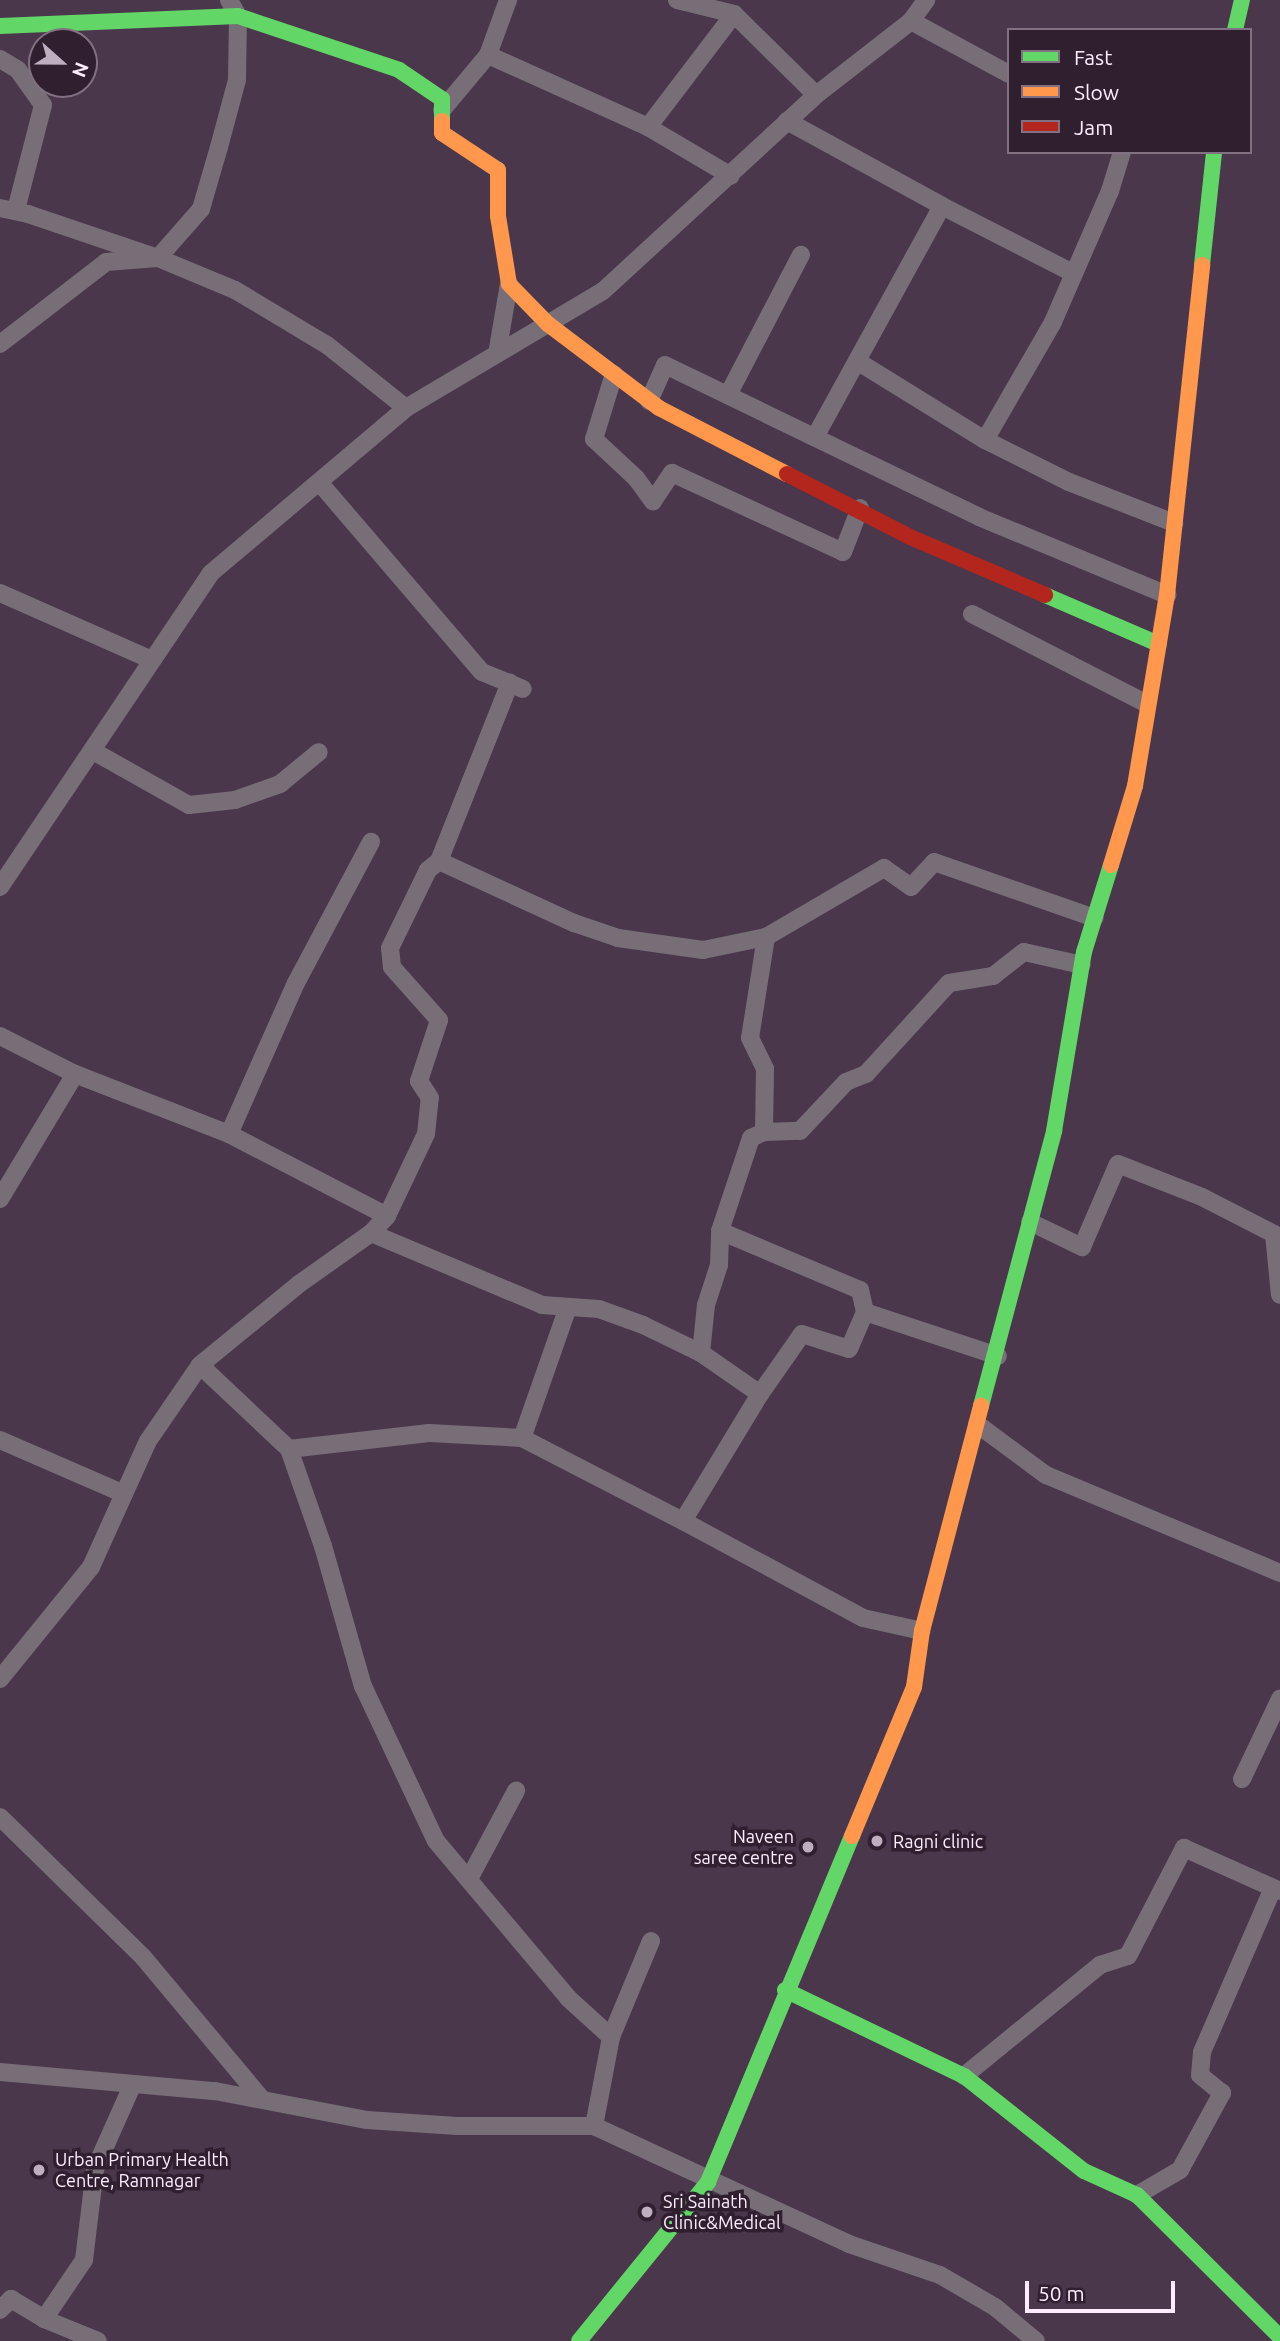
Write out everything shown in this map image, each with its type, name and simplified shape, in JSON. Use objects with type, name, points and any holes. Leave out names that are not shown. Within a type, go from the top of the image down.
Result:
[{"type":"main road","points":[[1235,28],[1242,0]]},
{"type":"main road","points":[[0,26],[238,16],[399,69],[442,99],[442,133],[498,170],[498,216],[509,284],[548,324],[649,401],[860,508],[910,537],[1158,644]]},
{"type":"main road","points":[[579,2341],[708,2182],[739,2117],[785,1990],[914,1687],[922,1631],[977,1424],[998,1356],[1054,1131],[1082,965],[1135,786],[1167,595],[1214,154]]},
{"type":"main road","points":[[785,1990],[964,2076],[1084,2171],[1137,2195],[1280,2337]]},
{"type":"street","points":[[0,344],[106,262],[158,258],[201,209],[237,80],[238,16],[229,0]]},
{"type":"street","points":[[442,110],[488,55],[508,0]]},
{"type":"street","points":[[677,0],[734,14],[816,94]]},
{"type":"street","points":[[0,887],[211,573],[406,408],[603,291],[816,94],[911,21],[926,0]]},
{"type":"street","points":[[648,127],[734,14]]},
{"type":"street","points":[[911,21],[1007,73]]},
{"type":"street","points":[[488,55],[648,127],[730,176]]},
{"type":"street","points":[[0,59],[18,70],[43,105],[8,209],[158,258],[235,290],[327,345],[406,408]]},
{"type":"street","points":[[787,121],[942,206],[1073,272]]},
{"type":"street","points":[[985,440],[1053,322],[1110,191],[1121,154]]},
{"type":"street","points":[[815,437],[942,206]]},
{"type":"street","points":[[728,395],[801,256]]},
{"type":"street","points":[[497,354],[509,284]]},
{"type":"street","points":[[857,361],[985,440],[1069,482],[1174,523]]},
{"type":"street","points":[[649,401],[664,365],[979,517],[1167,595]]},
{"type":"street","points":[[614,374],[594,439],[636,478],[653,501],[672,473],[844,552],[860,508]]},
{"type":"street","points":[[0,1679],[92,1567],[148,1441],[200,1366],[299,1284],[371,1233],[387,1216],[426,1134],[429,1098],[419,1081],[439,1020],[392,967],[390,948],[428,870],[439,860],[517,686],[481,672],[319,482]]},
{"type":"street","points":[[0,593],[152,660]]},
{"type":"street","points":[[972,614],[1147,704]]},
{"type":"street","points":[[93,751],[189,805],[235,800],[280,784],[319,752]]},
{"type":"street","points":[[229,1135],[296,983],[371,842]]},
{"type":"street","points":[[439,860],[574,923],[618,938],[703,950],[766,937],[884,868],[911,887],[934,862],[1095,918]]},
{"type":"street","points":[[764,1132],[765,1069],[750,1038],[766,937]]},
{"type":"street","points":[[701,1353],[706,1305],[719,1265],[720,1231],[751,1138],[764,1132],[800,1130],[846,1082],[866,1074],[949,983],[993,976],[1024,952],[1082,965]]},
{"type":"street","points":[[0,1036],[75,1074],[229,1135],[387,1216]]},
{"type":"street","points":[[0,1199],[75,1074]]},
{"type":"street","points":[[1030,1222],[1083,1247],[1118,1164],[1202,1198],[1274,1234],[1280,1295]]},
{"type":"street","points":[[683,1521],[760,1394],[802,1334],[849,1349],[864,1312],[860,1290],[720,1231]]},
{"type":"street","points":[[371,1233],[542,1305],[599,1309],[701,1353],[760,1394]]},
{"type":"street","points":[[522,1438],[568,1307]]},
{"type":"street","points":[[864,1312],[998,1356]]},
{"type":"street","points":[[200,1366],[289,1449],[323,1546],[363,1686],[436,1840],[470,1877],[568,1998],[611,2037]]},
{"type":"street","points":[[977,1424],[1046,1475],[1280,1573]]},
{"type":"street","points":[[289,1449],[429,1433],[522,1438],[863,1618],[922,1631]]},
{"type":"street","points":[[0,1440],[124,1494]]},
{"type":"street","points":[[1242,1779],[1280,1699]]},
{"type":"street","points":[[470,1877],[516,1791]]},
{"type":"street","points":[[0,1817],[143,1957],[261,2098]]},
{"type":"street","points":[[964,2076],[1100,1965],[1128,1956],[1184,1848],[1276,1890],[1202,2052],[1200,2075],[1223,2094],[1180,2170],[1137,2195]]},
{"type":"street","points":[[594,2126],[611,2037],[651,1941]]},
{"type":"street","points":[[0,2072],[261,2098],[367,2120],[457,2126],[594,2126],[708,2182],[849,2244],[940,2276],[995,2307],[1036,2341]]},
{"type":"street","points":[[44,2319],[84,2260],[95,2169],[132,2086]]},
{"type":"street","points":[[0,2310],[11,2299],[44,2319],[98,2341]]},
{"type":"traffic: fast","points":[[1235,28],[1242,0]]},
{"type":"traffic: fast","points":[[0,26],[238,16],[399,70],[442,99],[442,121]]},
{"type":"traffic: fast","points":[[1202,265],[1214,154]]},
{"type":"traffic: fast","points":[[1045,595],[1159,644]]},
{"type":"traffic: fast","points":[[981,1406],[1054,1131],[1084,952],[1111,865]]},
{"type":"traffic: fast","points":[[579,2341],[708,2182],[852,1836]]},
{"type":"traffic: fast","points":[[785,1990],[964,2076],[1084,2171],[1137,2195],[1280,2337]]},
{"type":"traffic: slow","points":[[442,121],[442,133],[498,170],[498,216],[509,284],[548,324],[659,408],[787,474]]},
{"type":"traffic: slow","points":[[1111,865],[1135,786],[1167,595],[1202,265]]},
{"type":"traffic: slow","points":[[852,1836],[914,1687],[922,1631],[981,1406]]},
{"type":"traffic: jam","points":[[787,474],[910,537],[1045,595]]},
{"type":"place","name":"Ragni clinic","points":[[877,1841]]},
{"type":"place","name":"Naveen saree centre","points":[[808,1847]]},
{"type":"place","name":"Urban Primary Health Centre, Ramnagar","points":[[39,2170]]},
{"type":"place","name":"Sri Sainath Clinic&Medical","points":[[647,2212]]}]
